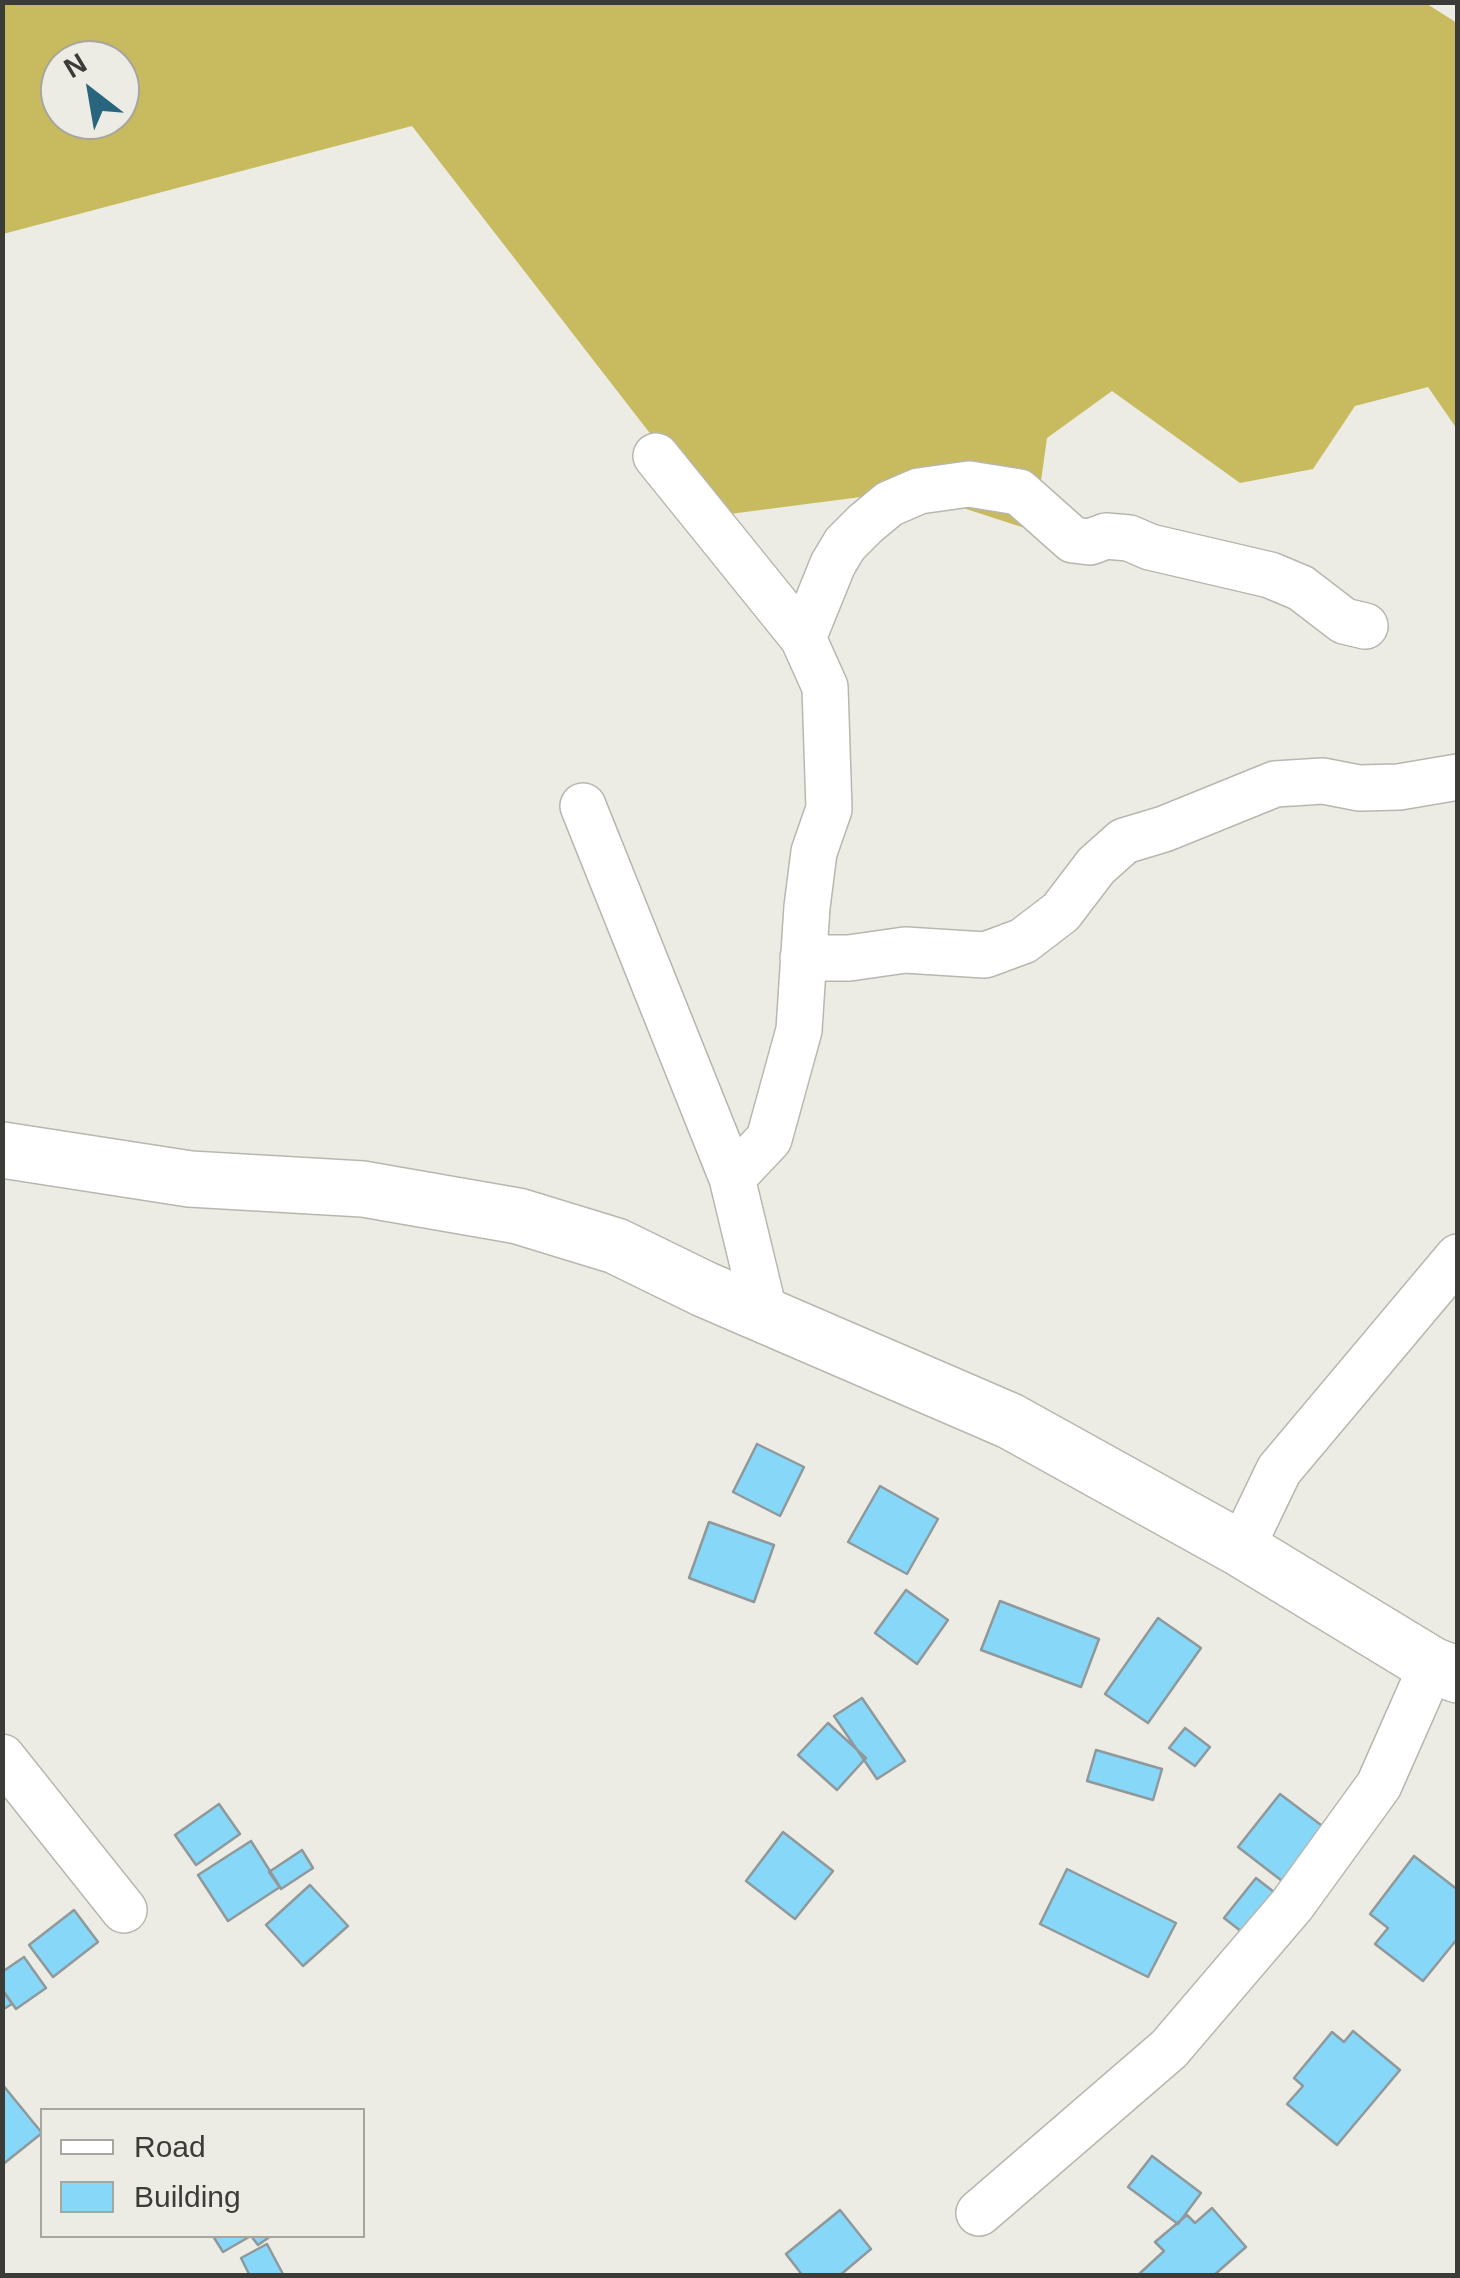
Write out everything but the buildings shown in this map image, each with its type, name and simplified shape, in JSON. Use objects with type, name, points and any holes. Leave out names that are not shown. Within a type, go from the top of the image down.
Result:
[{"type":"street","points":[[656,456],[804,638],[825,688],[829,809],[814,852],[799,1030],[769,1139],[732,1178]]},
{"type":"street","points":[[804,638],[833,564],[845,544],[865,524],[888,504],[919,492],[970,484],[1019,492],[1073,540],[1129,538],[1270,575],[1300,588],[1344,622],[1365,626]]},
{"type":"street","points":[[804,958],[849,958],[905,950],[985,955],[1023,941],[1060,912],[1096,866],[1124,841],[1275,784],[1323,780],[1359,788],[1399,787],[1458,776]]},
{"type":"street","points":[[583,806],[732,1178],[765,1315]]},
{"type":"street","points":[[2,1150],[190,1179],[362,1189],[518,1216],[616,1246],[1010,1421],[1240,1549],[1445,1670],[1379,1785],[1292,1905],[1168,2049],[979,2213]]},
{"type":"street","points":[[1240,1549],[1279,1470],[1458,1256]]},
{"type":"street","points":[[2,1757],[124,1910]]},
{"type":"shaded area","points":[[1424,2],[1457,23],[1457,429],[1428,387],[1355,406],[1313,469],[1240,483],[1112,391],[1047,438],[1034,531],[960,507],[884,494],[714,516],[412,126],[3,234],[3,3]]}]
